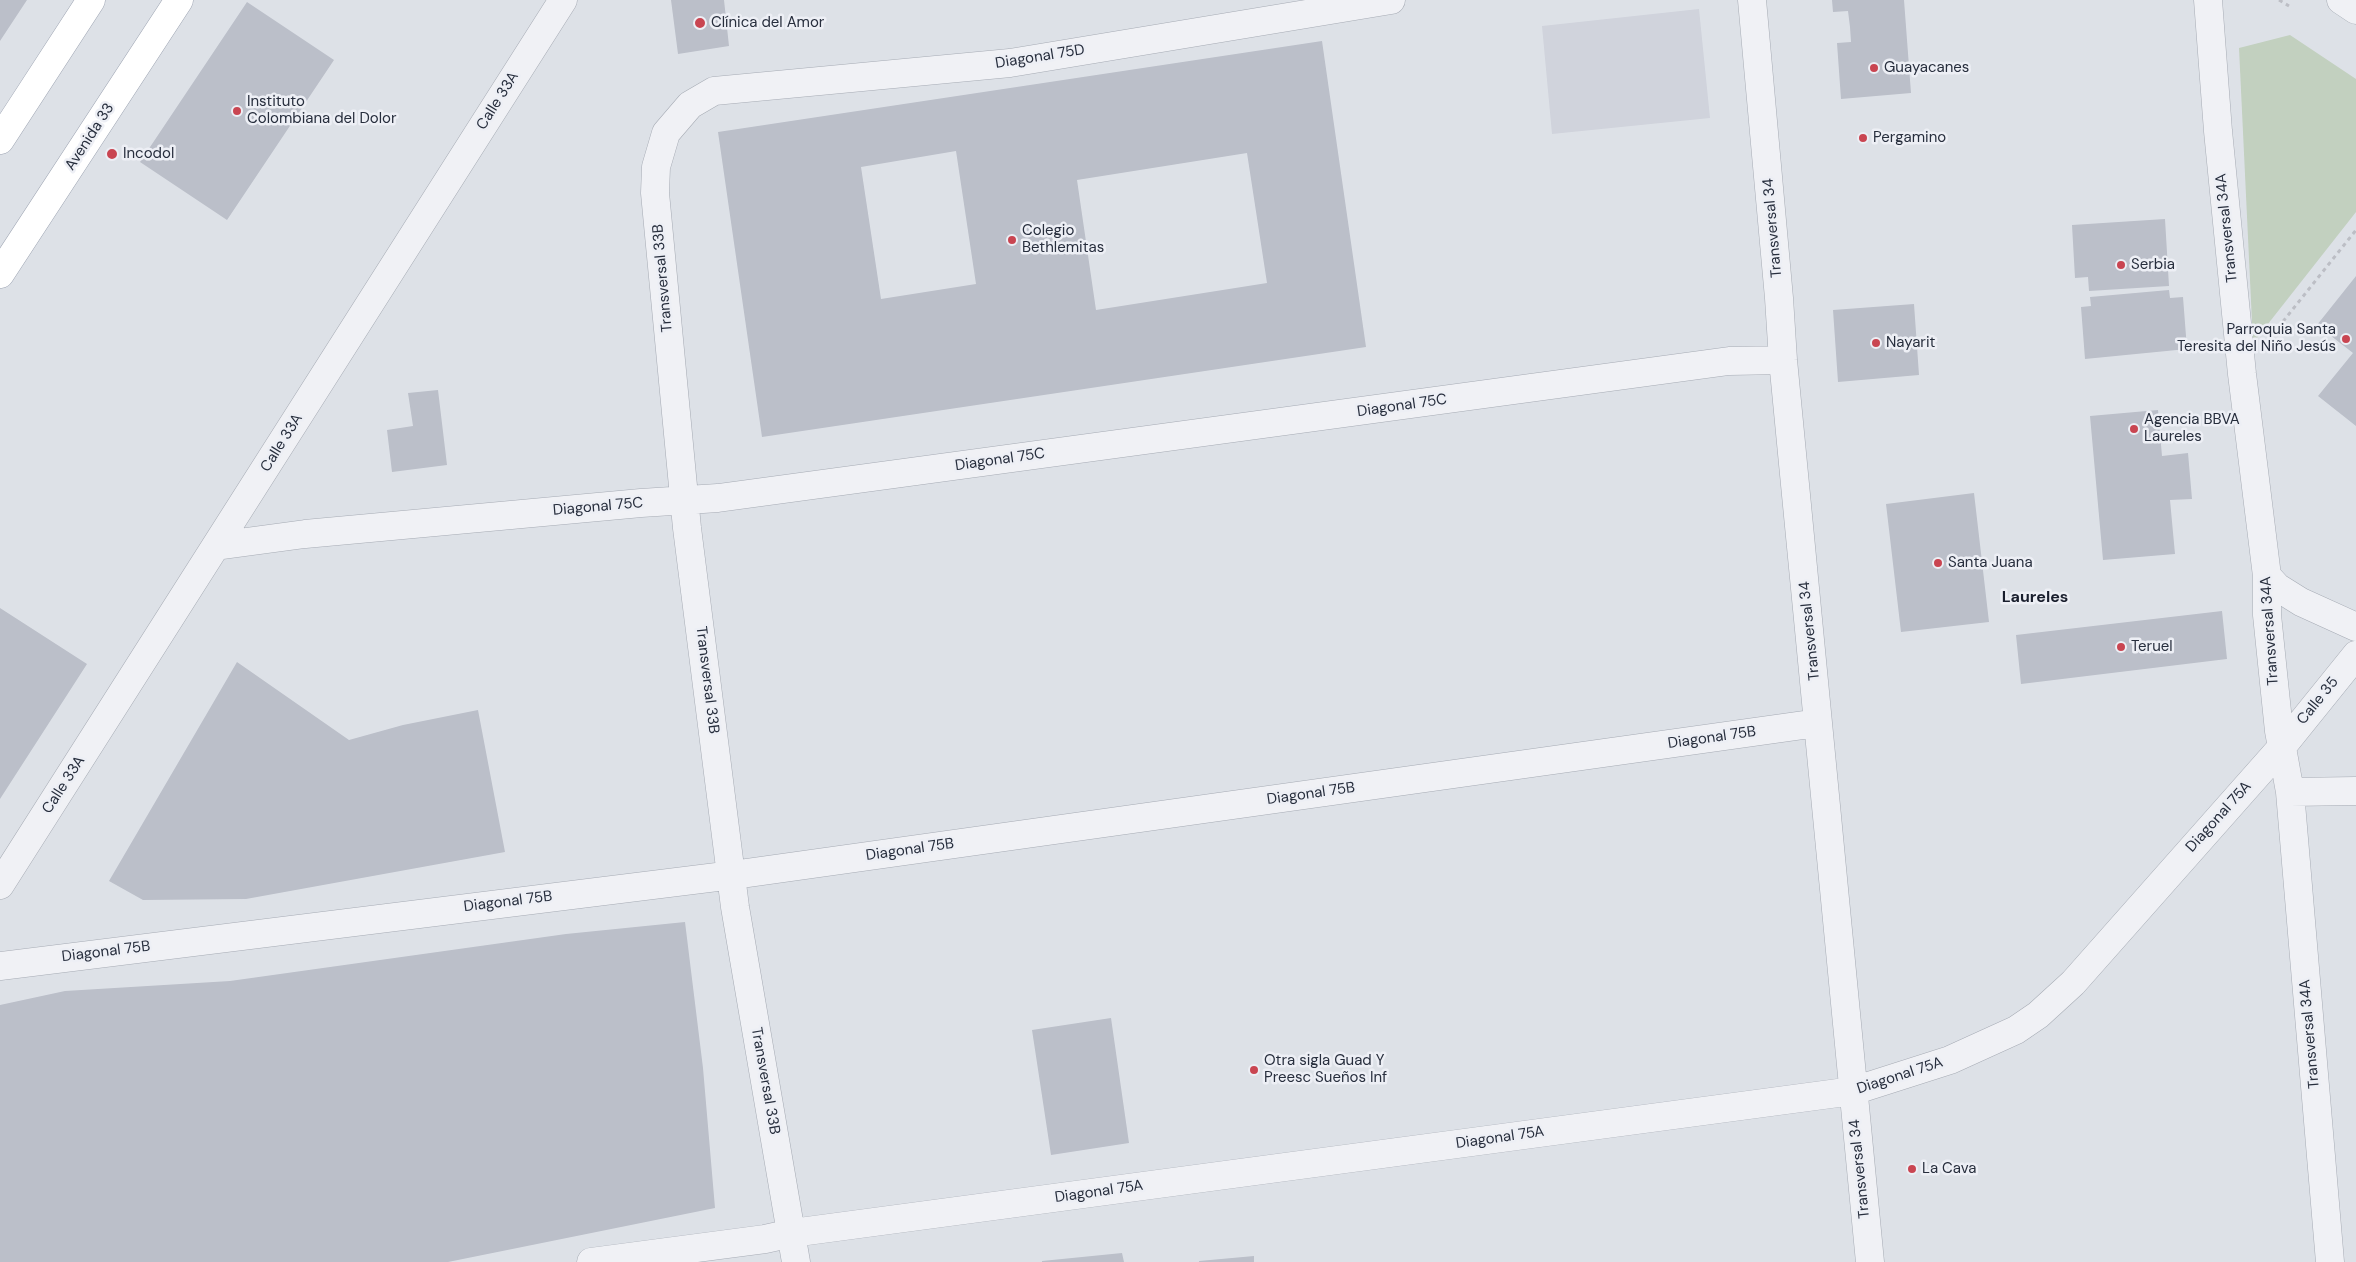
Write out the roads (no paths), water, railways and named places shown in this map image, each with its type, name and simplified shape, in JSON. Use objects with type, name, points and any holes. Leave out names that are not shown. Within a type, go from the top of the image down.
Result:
[{"type":"main road","points":[[0,140],[91,0]]},
{"type":"main road","name":"Avenida 33","points":[[0,274],[179,0]]},
{"type":"street","name":"Calle 33A","points":[[0,886],[563,0]]},
{"type":"street","name":"Diagonal 75D","points":[[690,105],[714,90],[1010,63],[1391,0]]},
{"type":"street","name":"Transversal 34","points":[[1752,0],[1783,360],[1870,1262]]},
{"type":"street","name":"Transversal 34A","points":[[2208,0],[2209,32],[2242,374],[2267,576],[2267,615],[2281,748],[2290,792],[2330,1262]]},
{"type":"street","points":[[2341,0],[2356,10]]},
{"type":"street","name":"Transversal 33B","points":[[690,105],[666,133],[656,167],[655,194],[685,501],[733,875],[735,907],[796,1262]]},
{"type":"street","name":"Diagonal 75C","points":[[216,546],[305,534],[641,502],[685,501],[1729,361],[1783,360]]},
{"type":"street","points":[[2267,576],[2277,587],[2301,602],[2356,628]]},
{"type":"street","name":"Calle 35","points":[[2281,748],[2356,655]]},
{"type":"street","name":"Diagonal 75B","points":[[0,966],[733,875],[1818,724]]},
{"type":"street","name":"Diagonal 75A","points":[[591,1262],[765,1239],[792,1233],[1853,1091],[1950,1060],[2016,1030],[2038,1015],[2072,983],[2281,748]]},
{"type":"street","points":[[2290,792],[2356,791]]},
{"type":"place","name":"Clínica del Amor","points":[[700,23]]},
{"type":"place","name":"Guayacanes","points":[[1874,68]]},
{"type":"place","name":"Instituto Colombiana del Dolor","points":[[237,111]]},
{"type":"place","name":"Pergamino","points":[[1863,138]]},
{"type":"place","name":"Incodol","points":[[112,154]]},
{"type":"place","name":"Colegio Bethlemitas","points":[[1012,240]]},
{"type":"place","name":"Serbia","points":[[2121,265]]},
{"type":"place","name":"Parroquia Santa Teresita del Niño Jesús","points":[[2346,339]]},
{"type":"place","name":"Nayarit","points":[[1876,343]]},
{"type":"place","name":"Agencia BBVA Laureles","points":[[2134,429]]},
{"type":"place","name":"Santa Juana","points":[[1938,563]]},
{"type":"place","name":"Teruel","points":[[2121,647]]},
{"type":"place","name":"Otra sigla Guad Y Preesc Sueños Inf","points":[[1254,1070]]},
{"type":"place","name":"La Cava","points":[[1912,1169]]},
{"type":"district","name":"Laureles","points":[[2035,598]]}]
